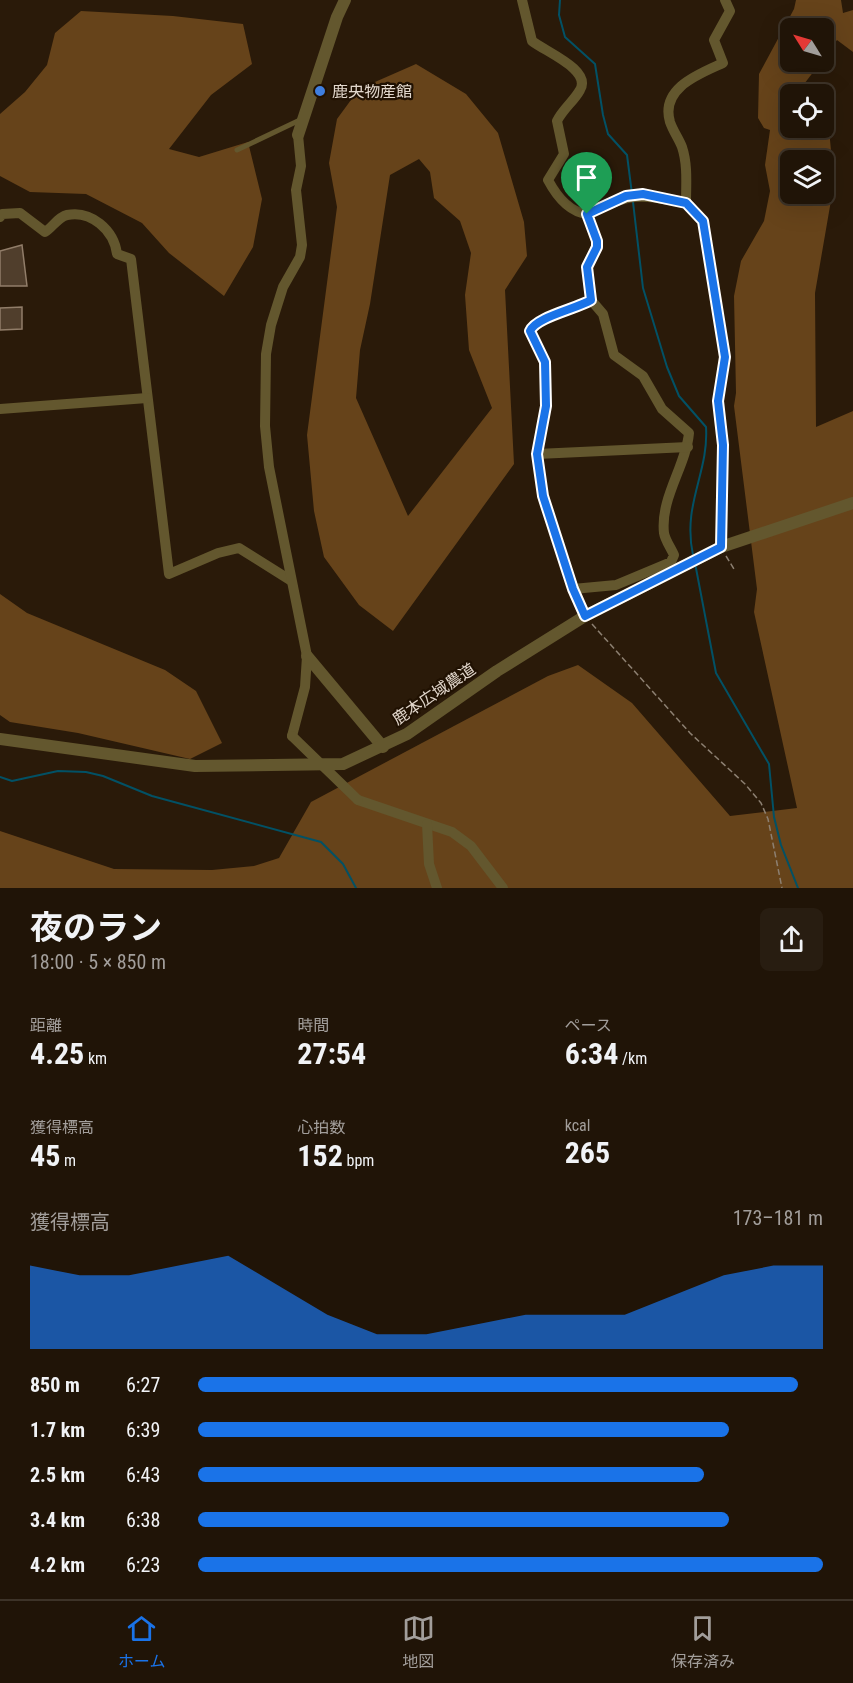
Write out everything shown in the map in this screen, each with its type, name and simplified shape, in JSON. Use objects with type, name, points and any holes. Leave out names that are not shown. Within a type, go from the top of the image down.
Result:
[{"type":"street","points":[[345,0],[333,26],[298,135],[301,166],[296,190],[302,245],[300,257],[283,287],[271,325],[266,354],[265,426],[269,467],[307,656],[305,687],[292,736],[358,801],[452,832],[471,846],[503,888]]},
{"type":"street","points":[[522,0],[532,41],[579,71],[583,81],[580,90],[557,121],[564,154],[548,180],[553,190],[570,208],[587,214],[626,196],[643,194],[686,203],[685,162],[682,146],[670,120],[669,101],[682,85],[694,76],[723,63],[714,40],[730,11],[725,0]]},
{"type":"street","points":[[0,217],[2,214],[20,213],[45,232],[60,218],[83,215],[96,220],[108,232],[117,254],[131,259],[169,574],[218,553],[239,548],[290,580]]},
{"type":"street","points":[[587,214],[597,241],[597,247],[587,267],[591,300],[603,314],[614,354],[644,376],[662,409],[689,433],[688,447],[670,493],[666,514],[664,534],[674,555],[671,562],[616,585],[573,589],[543,496],[537,454],[546,406],[545,362],[530,331],[537,322],[578,308],[591,300]]},
{"type":"street","points":[[0,409],[147,398]]},
{"type":"street","points":[[537,454],[688,447]]},
{"type":"street","name":"鹿本広域農道","points":[[0,739],[195,766],[343,764],[383,747],[406,734],[497,671],[585,616],[721,547],[853,503]]},
{"type":"street","points":[[307,656],[383,747]]},
{"type":"street","points":[[427,824],[429,864],[437,888]]},
{"type":"lane","points":[[237,150],[303,119]]},
{"type":"path","points":[[686,203],[703,221],[725,357],[718,401],[723,445],[721,547],[734,569]]},
{"type":"path","points":[[573,589],[585,616],[607,643],[690,733],[745,784],[761,803],[768,819],[782,888]]},
{"type":"shaded area","points":[[796,0],[841,0],[843,13],[853,10],[853,52],[837,40],[834,44],[834,18],[789,18]]},
{"type":"shaded area","points":[[81,11],[173,16],[243,24],[252,64],[211,95],[169,149],[199,157],[248,142],[262,199],[253,247],[224,296],[169,253],[142,223],[86,194],[30,192],[0,176],[0,114],[25,92],[47,65],[55,33]]},
{"type":"shaded area","points":[[780,35],[780,72],[813,72],[804,84],[780,84],[780,138],[830,138],[831,150],[780,150],[780,204],[830,204],[815,293],[816,427],[853,411],[853,888],[0,888],[0,831],[114,869],[212,870],[254,866],[279,858],[311,802],[548,676],[578,665],[632,703],[730,816],[797,808],[754,612],[757,589],[734,406],[736,393],[734,296],[741,261],[764,221],[770,191],[765,165],[770,130],[764,128],[758,118],[759,74]]},
{"type":"shaded area","points":[[416,64],[466,94],[498,133],[524,222],[527,256],[505,290],[514,464],[393,631],[359,605],[324,557],[314,511],[307,435],[337,207],[329,163],[337,119],[359,89]],"holes":[[[419,159],[430,172],[434,198],[460,221],[471,253],[465,295],[469,350],[492,408],[408,516],[356,398],[360,350],[370,304],[390,175]]]},
{"type":"shaded area","points":[[0,594],[27,613],[165,670],[196,691],[222,743],[190,759],[78,733],[10,722],[0,715]]},
{"type":"building","points":[[22,245],[27,286],[0,286],[0,251]]},
{"type":"building","points":[[22,307],[22,329],[0,330],[0,308]]},
{"type":"waterway","points":[[560,0],[559,15],[565,37],[595,64],[608,134],[627,155],[632,194]]},
{"type":"waterway","points":[[633,202],[643,288],[667,367],[679,396],[706,427],[704,459],[691,520],[693,555]]},
{"type":"waterway","points":[[695,563],[716,673],[769,764],[774,817],[781,845],[798,888]]},
{"type":"waterway","points":[[0,777],[12,781],[58,771],[86,772],[103,776],[152,796],[321,842],[343,864],[356,888]]},
{"type":"place","name":"鹿央物産館","points":[[320,91]]},
{"type":"route","points":[[643,194],[686,203],[703,221],[715,292],[717,321],[725,357],[725,370],[718,401],[723,445],[720,498],[721,547],[585,616],[573,589],[543,496],[537,454],[538,434],[546,406],[545,362],[530,331],[532,325],[537,322],[578,308],[591,300],[587,267],[597,247],[597,241],[587,214],[626,196],[643,194]]}]
